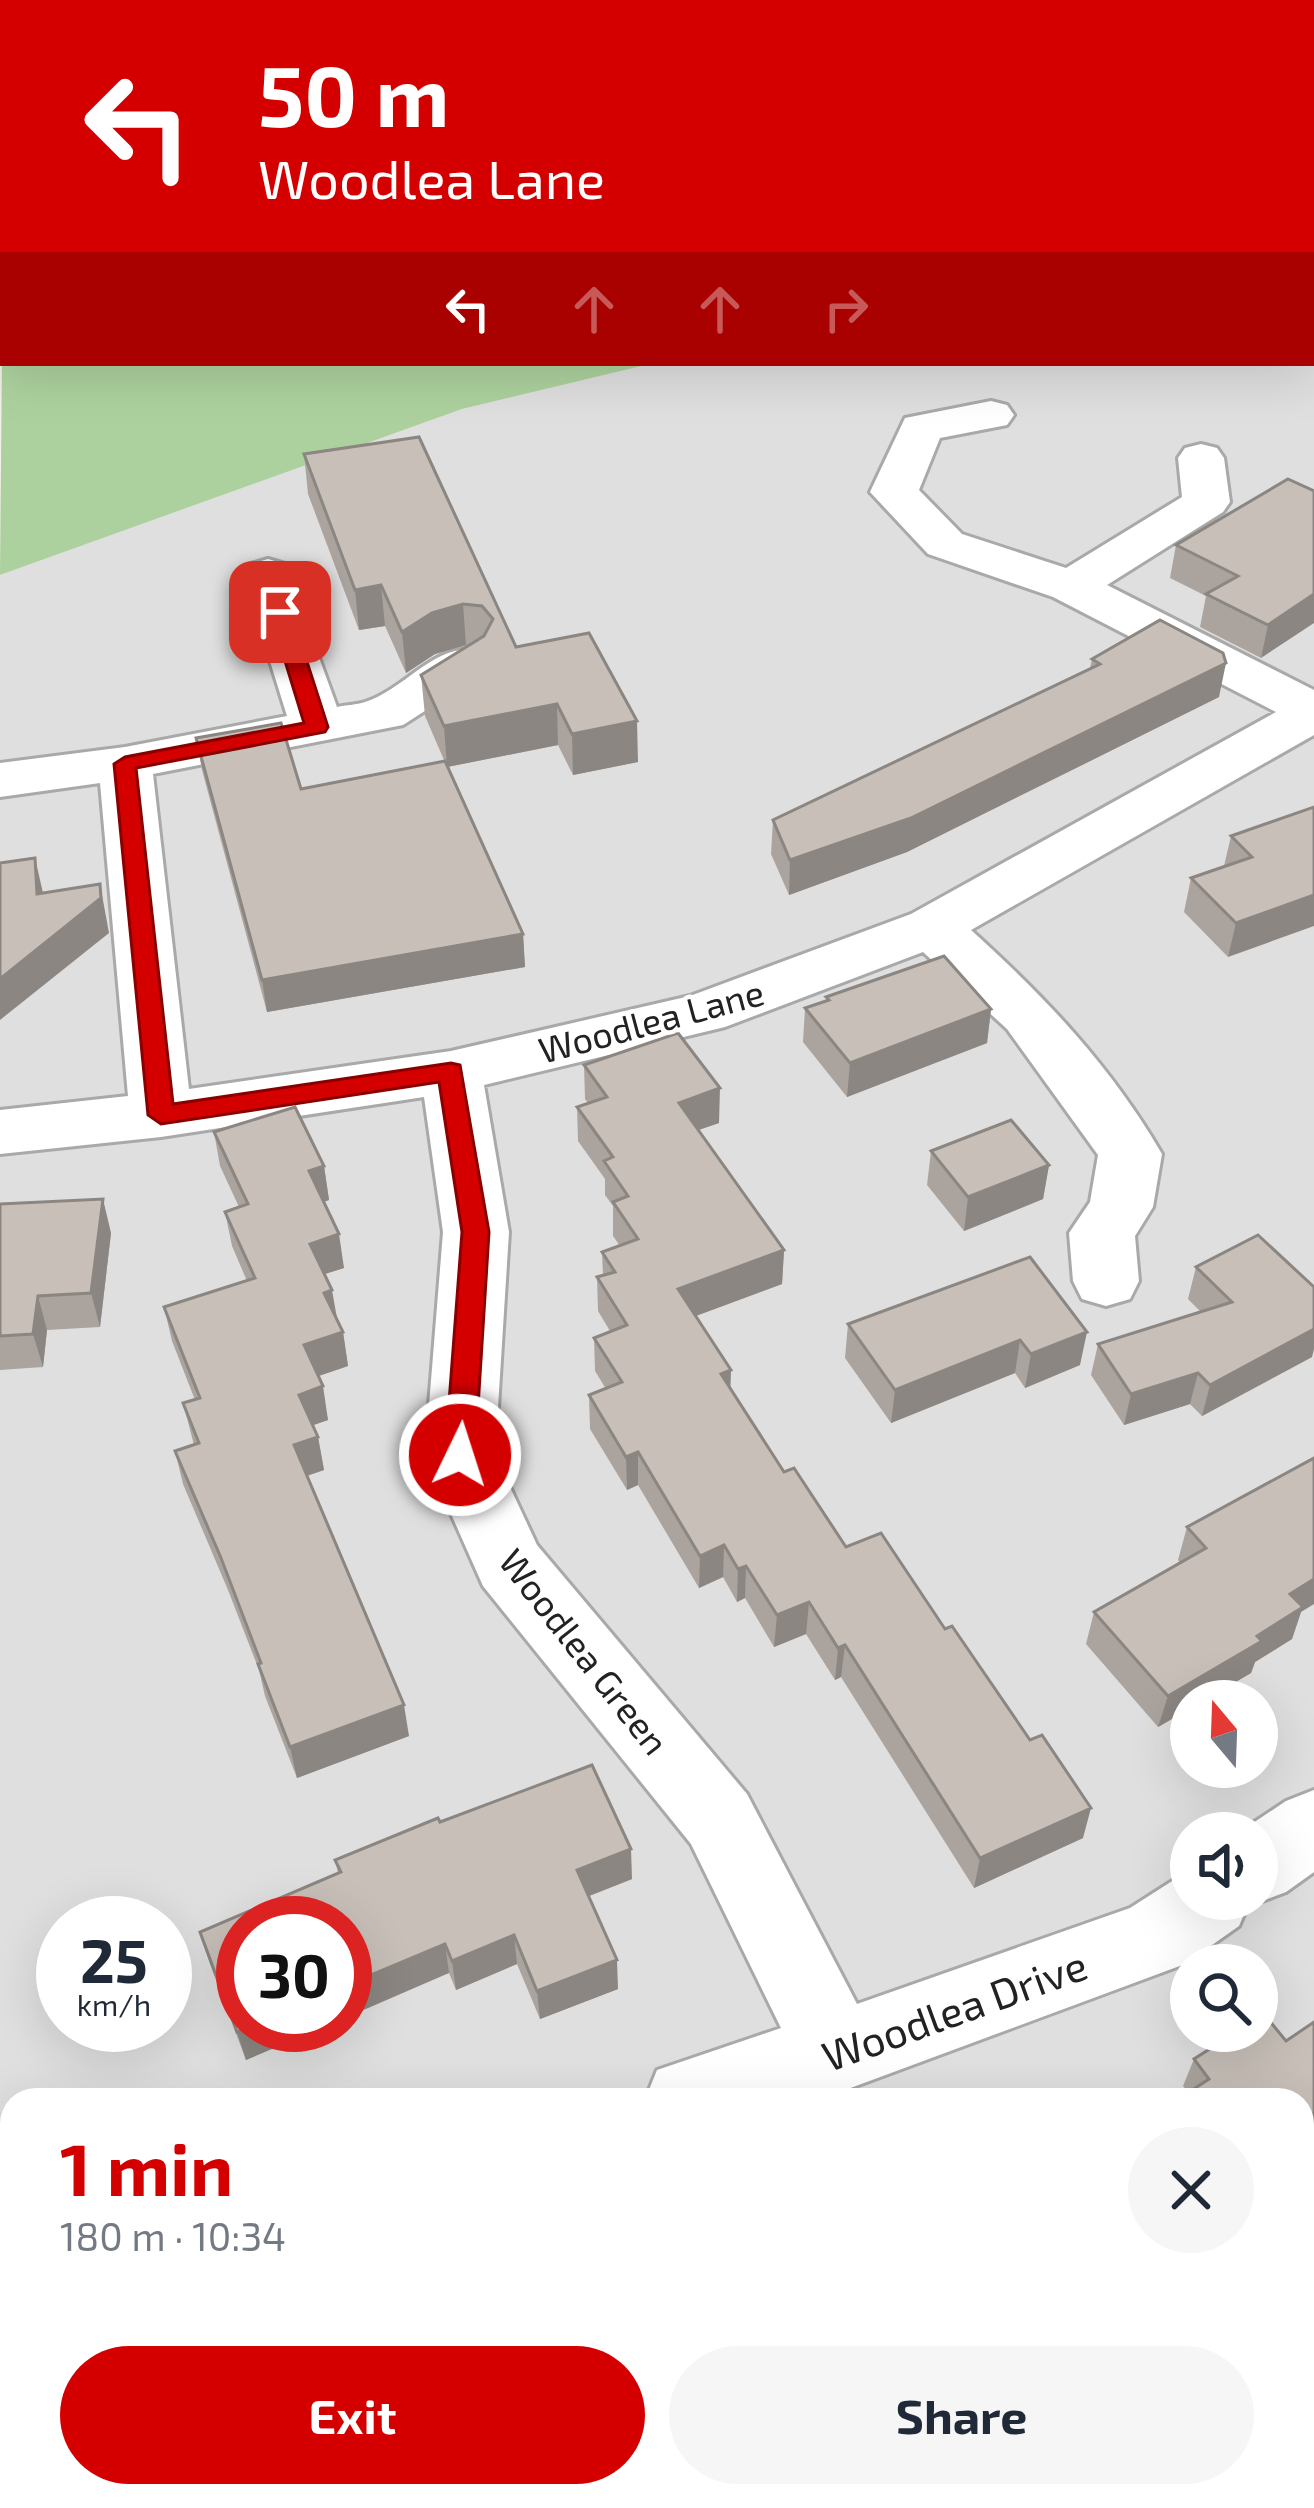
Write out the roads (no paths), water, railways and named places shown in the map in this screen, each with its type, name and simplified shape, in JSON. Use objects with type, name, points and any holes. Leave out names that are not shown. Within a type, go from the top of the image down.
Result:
[{"type":"street","points":[[991,415],[921,428],[894,492],[945,544],[1071,586],[1314,712]]},
{"type":"street","points":[[1071,586],[1206,502],[1201,458]]},
{"type":"street","points":[[268,574],[317,727]]},
{"type":"street","points":[[0,780],[125,764],[317,727],[393,735],[466,662]]},
{"type":"street","name":"Woodlea Lane","points":[[0,1132],[161,1115],[451,1072],[704,1013],[932,927],[1314,712]]},
{"type":"street","points":[[125,764],[161,1115]]},
{"type":"street","points":[[932,927],[1028,1015],[1130,1154],[1121,1207],[1102,1233],[1106,1281]]},
{"type":"street","name":"Woodlea Green","points":[[451,1072],[476,1232],[460,1455],[509,1564],[719,1819],[837,2052]]},
{"type":"street","points":[[1278,1851],[1314,1826]]},
{"type":"street","name":"Woodlea Drive","points":[[725,2088],[1156,1936],[1179,1920]]}]
